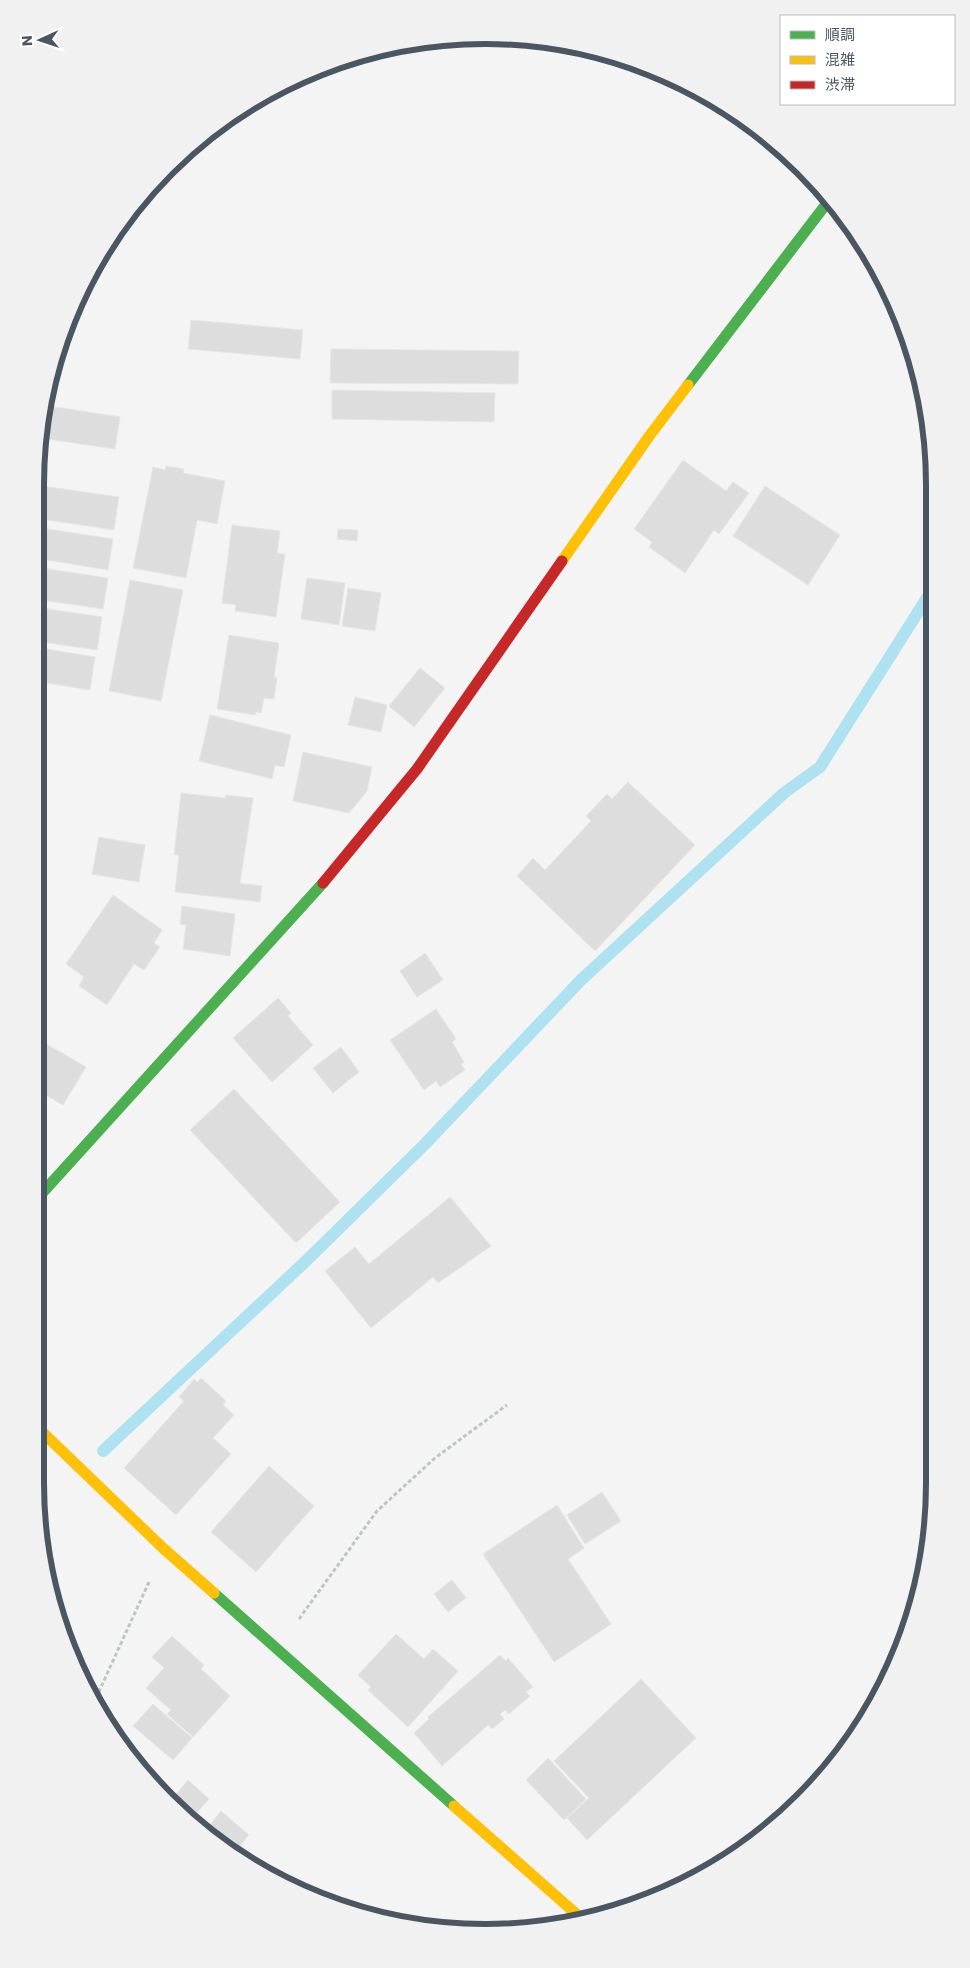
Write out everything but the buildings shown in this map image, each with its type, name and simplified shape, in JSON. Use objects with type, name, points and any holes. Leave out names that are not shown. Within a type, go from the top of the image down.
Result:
[{"type":"street","points":[[44,1191],[338,866],[417,770],[650,435],[826,205]]},
{"type":"street","points":[[44,1433],[164,1549],[577,1914]]},
{"type":"path","points":[[277,1649],[377,1511],[434,1458],[508,1405]]},
{"type":"path","points":[[98,1694],[164,1549]]},
{"type":"waterway","points":[[103,1451],[306,1261],[425,1144],[581,980],[784,793],[820,767],[926,599]]},
{"type":"traffic: fast","points":[[688,385],[826,205]]},
{"type":"traffic: fast","points":[[44,1191],[323,883]]},
{"type":"traffic: fast","points":[[214,1593],[454,1806]]},
{"type":"traffic: slow","points":[[562,561],[650,435],[688,385]]},
{"type":"traffic: slow","points":[[44,1434],[164,1549],[214,1593]]},
{"type":"traffic: slow","points":[[454,1806],[577,1914]]},
{"type":"traffic: jam","points":[[323,883],[417,769],[562,561]]}]
